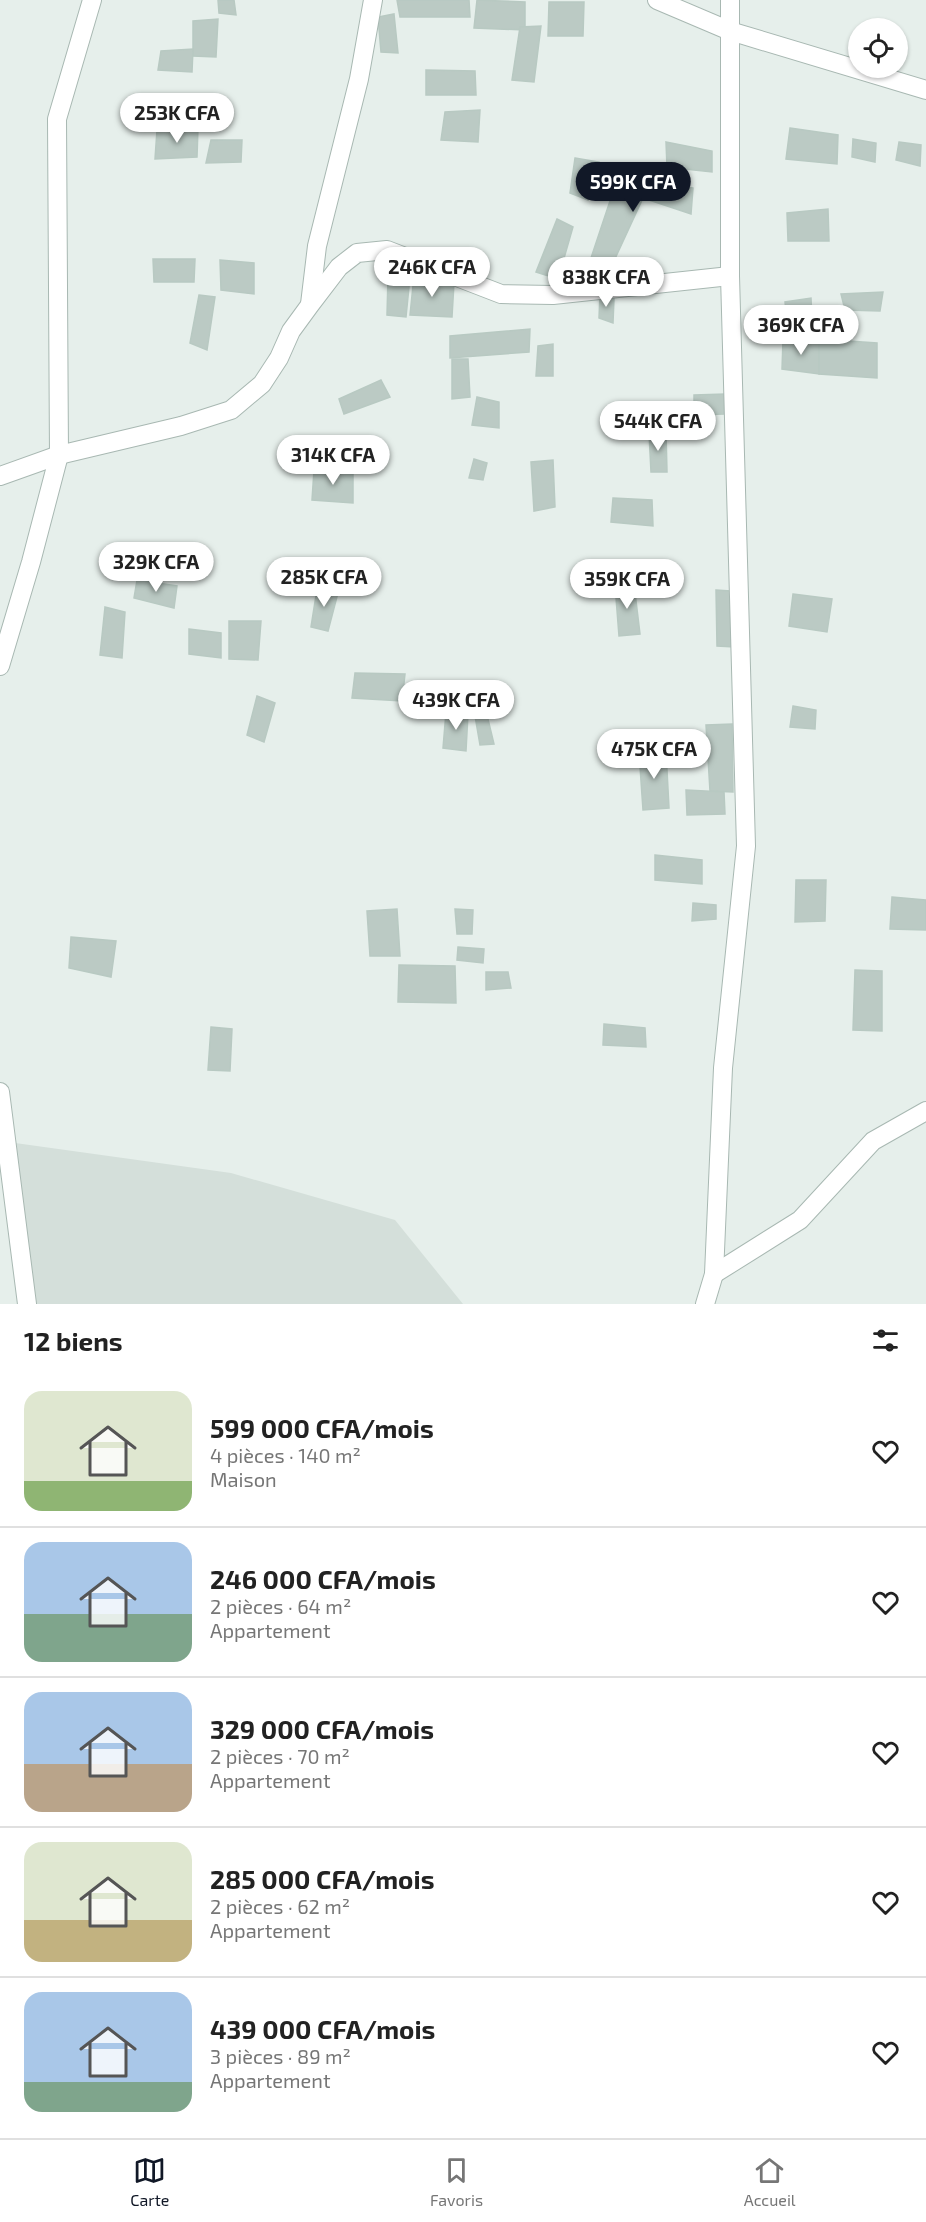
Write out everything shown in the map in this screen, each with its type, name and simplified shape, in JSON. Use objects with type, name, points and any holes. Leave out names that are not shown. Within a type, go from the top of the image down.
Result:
[{"type":"street","points":[[0,666],[31,562],[59,455],[57,119],[92,0]]},
{"type":"street","points":[[310,305],[317,246],[359,79],[373,0]]},
{"type":"street","points":[[657,0],[730,31],[926,90]]},
{"type":"street","points":[[705,1304],[714,1274],[723,1068],[746,846],[730,276],[730,0]]},
{"type":"street","points":[[0,476],[59,455],[181,426],[231,410],[262,384],[279,358],[291,331],[339,267],[357,253],[387,250],[501,294],[553,295],[730,276]]},
{"type":"street","points":[[0,1092],[27,1304]]},
{"type":"street","points":[[714,1274],[800,1220],[873,1141],[926,1111]]},
{"type":"shaded area","points":[[8,1142],[231,1173],[395,1220],[463,1304],[32,1304]]},
{"type":"building","points":[[218,0],[234,0],[236,15],[219,13]]},
{"type":"building","points":[[397,0],[469,0],[470,17],[400,17]]},
{"type":"building","points":[[477,0],[525,2],[525,30],[474,28]]},
{"type":"building","points":[[549,2],[584,2],[583,36],[548,36]]},
{"type":"building","points":[[394,14],[398,53],[381,52],[378,17]]},
{"type":"building","points":[[218,19],[216,57],[193,56],[193,21]]},
{"type":"building","points":[[541,26],[534,82],[512,80],[520,27]]},
{"type":"building","points":[[193,49],[192,72],[158,70],[161,51]]},
{"type":"building","points":[[426,70],[475,71],[476,95],[426,95]]},
{"type":"building","points":[[480,110],[478,142],[441,140],[445,112]]},
{"type":"building","points":[[198,128],[197,157],[155,159],[157,130]]},
{"type":"building","points":[[790,128],[838,135],[837,164],[786,159]]},
{"type":"building","points":[[853,139],[876,143],[875,162],[852,157]]},
{"type":"building","points":[[211,140],[242,140],[241,162],[206,163]]},
{"type":"building","points":[[666,142],[712,151],[712,172],[667,167]]},
{"type":"building","points":[[899,142],[921,145],[920,166],[896,160]]},
{"type":"building","points":[[575,158],[599,162],[588,200],[570,193]]},
{"type":"building","points":[[620,171],[693,188],[691,214],[643,198],[607,276],[587,270]]},
{"type":"building","points":[[828,209],[829,241],[788,241],[787,213]]},
{"type":"building","points":[[557,219],[573,227],[558,279],[536,272]]},
{"type":"building","points":[[153,259],[195,259],[194,282],[154,282]]},
{"type":"building","points":[[220,260],[254,263],[254,294],[221,290]]},
{"type":"building","points":[[414,276],[454,283],[452,317],[410,315]]},
{"type":"building","points":[[388,277],[410,277],[406,317],[387,315]]},
{"type":"building","points":[[883,292],[880,311],[845,310],[841,294]]},
{"type":"building","points":[[600,294],[614,299],[613,323],[599,318]]},
{"type":"building","points":[[199,295],[215,297],[207,350],[190,343]]},
{"type":"building","points":[[811,298],[812,319],[787,321],[785,302]]},
{"type":"building","points":[[530,329],[529,352],[450,358],[450,336]]},
{"type":"building","points":[[819,339],[819,374],[782,369],[783,340]]},
{"type":"building","points":[[819,339],[877,343],[877,378],[819,374]]},
{"type":"building","points":[[553,344],[553,376],[536,376],[538,346]]},
{"type":"building","points":[[452,359],[468,359],[470,397],[452,399]]},
{"type":"building","points":[[381,380],[390,397],[344,414],[339,399]]},
{"type":"building","points":[[725,394],[724,414],[694,415],[694,395]]},
{"type":"building","points":[[477,397],[499,402],[499,428],[472,425]]},
{"type":"building","points":[[637,409],[647,410],[647,424],[637,422]]},
{"type":"building","points":[[629,414],[630,436],[612,435],[610,417]]},
{"type":"building","points":[[666,431],[667,472],[651,472],[649,433]]},
{"type":"building","points":[[474,459],[487,463],[483,480],[469,478]]},
{"type":"building","points":[[553,460],[555,507],[534,511],[531,462]]},
{"type":"building","points":[[314,470],[353,472],[353,503],[312,500]]},
{"type":"building","points":[[613,498],[652,500],[653,526],[611,522]]},
{"type":"building","points":[[137,580],[177,586],[174,608],[134,598]]},
{"type":"building","points":[[634,584],[640,634],[619,636],[615,585]]},
{"type":"building","points":[[317,589],[339,589],[328,631],[311,627]]},
{"type":"building","points":[[716,590],[730,591],[734,647],[717,646]]},
{"type":"building","points":[[793,594],[832,599],[827,632],[789,626]]},
{"type":"building","points":[[105,607],[125,612],[122,658],[100,655]]},
{"type":"building","points":[[229,621],[261,621],[258,660],[229,659]]},
{"type":"building","points":[[189,629],[221,633],[221,658],[189,654]]},
{"type":"building","points":[[355,673],[405,674],[402,701],[352,698]]},
{"type":"building","points":[[257,696],[275,703],[264,742],[247,735]]},
{"type":"building","points":[[793,706],[816,710],[815,729],[790,727]]},
{"type":"building","points":[[446,712],[468,714],[466,751],[443,748]]},
{"type":"building","points":[[487,715],[494,744],[480,745],[475,716]]},
{"type":"building","points":[[732,724],[733,792],[710,791],[706,725]]},
{"type":"building","points":[[666,751],[669,808],[643,810],[639,752]]},
{"type":"building","points":[[686,790],[724,792],[725,814],[687,815]]},
{"type":"building","points":[[655,855],[702,860],[702,884],[655,880]]},
{"type":"building","points":[[796,880],[826,880],[825,921],[795,922]]},
{"type":"building","points":[[892,897],[926,900],[926,930],[890,929]]},
{"type":"building","points":[[693,903],[716,905],[716,919],[692,921]]},
{"type":"building","points":[[397,909],[400,956],[370,956],[367,911]]},
{"type":"building","points":[[455,909],[473,910],[472,934],[457,934]]},
{"type":"building","points":[[71,937],[116,941],[111,977],[69,968]]},
{"type":"building","points":[[458,947],[484,949],[483,963],[457,960]]},
{"type":"building","points":[[399,965],[455,966],[456,1003],[398,1002]]},
{"type":"building","points":[[855,970],[882,971],[882,1031],[853,1030]]},
{"type":"building","points":[[486,972],[508,972],[511,988],[486,990]]},
{"type":"building","points":[[604,1024],[645,1028],[646,1047],[603,1045]]},
{"type":"building","points":[[211,1027],[232,1029],[230,1071],[208,1070]]}]
